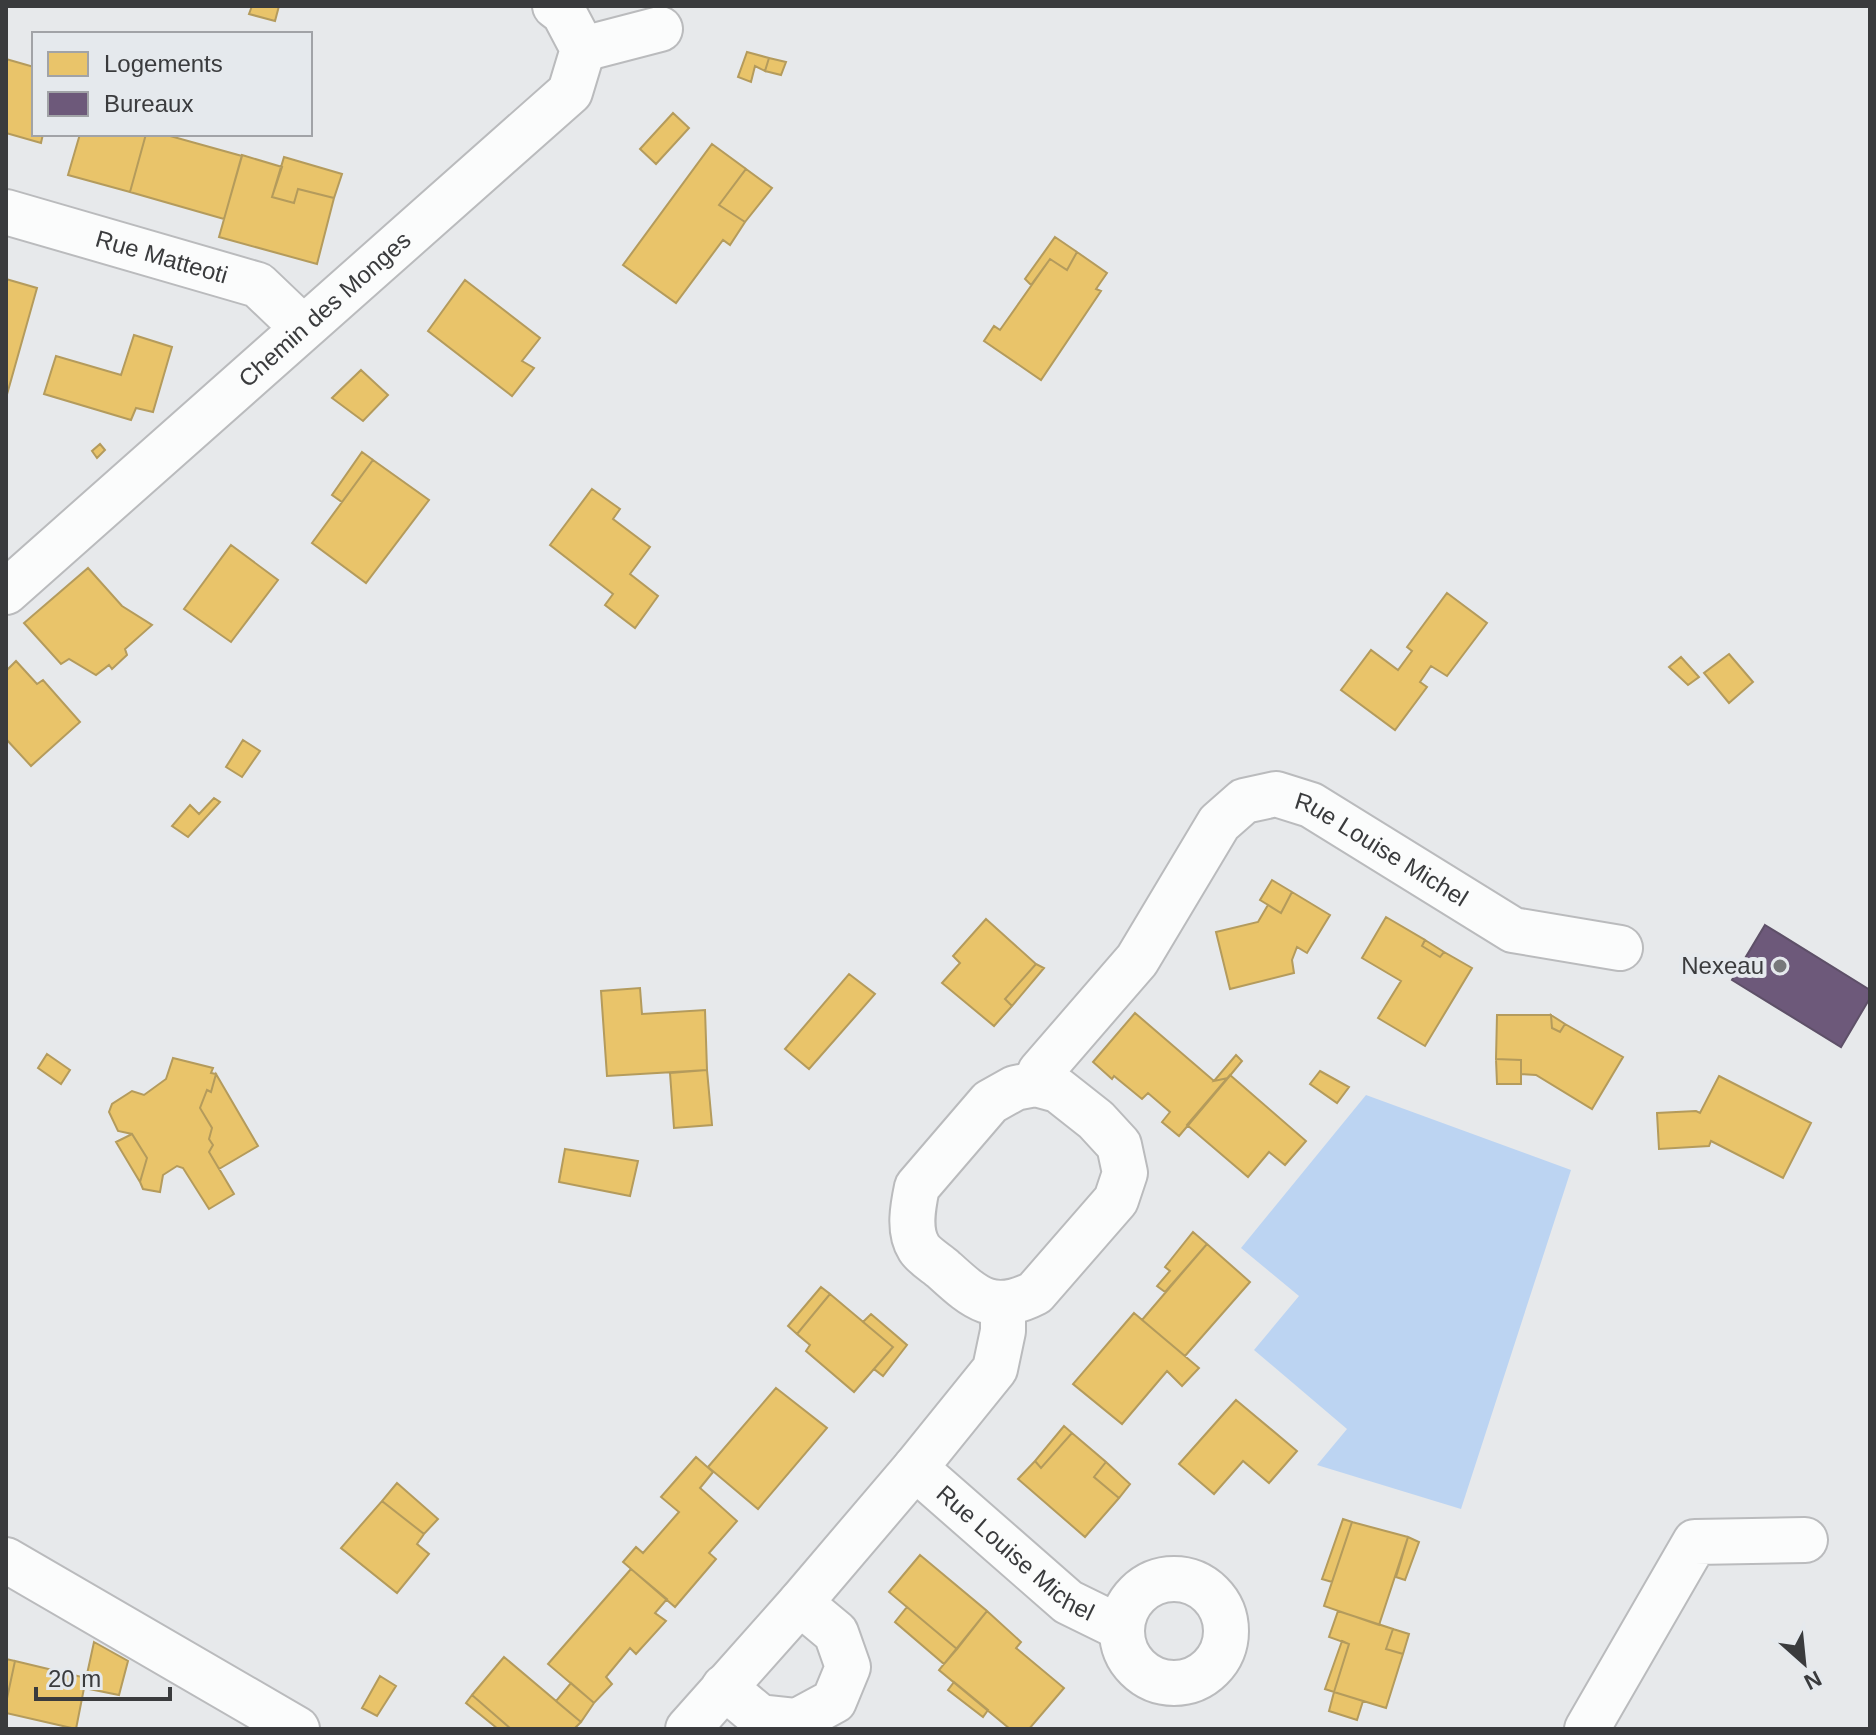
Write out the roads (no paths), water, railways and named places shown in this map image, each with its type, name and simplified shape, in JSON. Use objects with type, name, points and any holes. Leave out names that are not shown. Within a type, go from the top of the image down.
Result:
[{"type":"street","points":[[555,6],[564,13],[583,49],[660,29]]},
{"type":"street","name":"Chemin des Monges","points":[[6,592],[570,92],[583,49]]},
{"type":"street","name":"Rue Matteoti","points":[[6,212],[258,285],[302,327]]},
{"type":"street","name":"Rue Louise Michel","points":[[1036,1084],[1040,1072],[1137,960],[1219,823],[1244,801],[1276,794],[1311,805],[1513,930],[1620,948]]},
{"type":"street","points":[[1036,1084],[1058,1090],[1096,1120],[1119,1145],[1125,1173],[1116,1200],[1035,1293],[1003,1305],[990,1303],[970,1292],[920,1249],[913,1230],[913,1205],[917,1187],[990,1102],[1015,1088],[1036,1084]]},
{"type":"street","name":"Rue Louise Michel","points":[[688,1729],[800,1603],[995,1369],[1003,1331],[1003,1305]]},
{"type":"street","name":"Rue Louise Michel","points":[[915,1468],[1068,1602],[1121,1628]]},
{"type":"street","points":[[1587,1729],[1695,1542],[1805,1540]]},
{"type":"street","points":[[6,1560],[297,1729]]},
{"type":"street","points":[[724,1687],[760,1717],[797,1721],[834,1701],[848,1667],[836,1633],[800,1603]]},
{"type":"place","name":"Nexeau","points":[[1780,966]]}]
